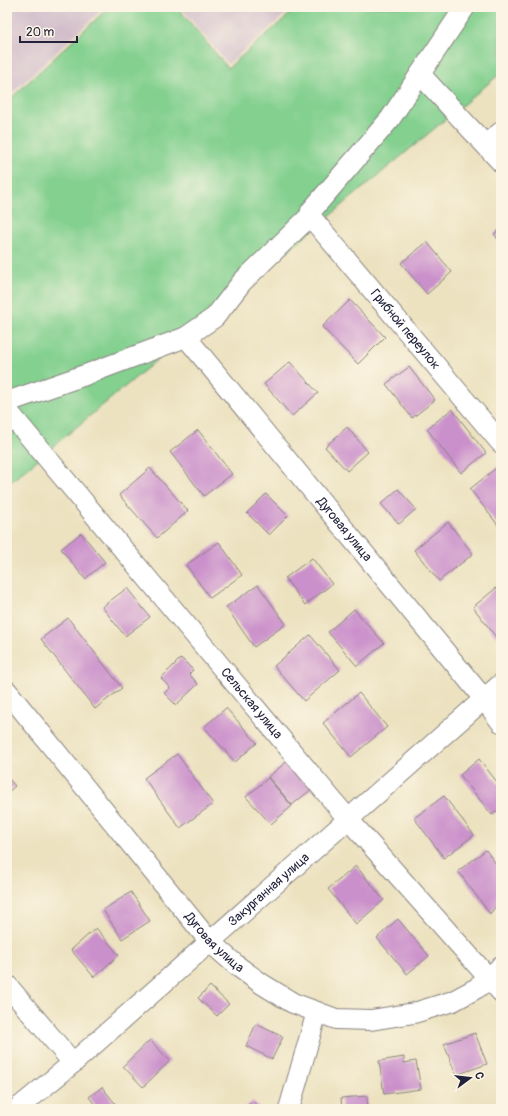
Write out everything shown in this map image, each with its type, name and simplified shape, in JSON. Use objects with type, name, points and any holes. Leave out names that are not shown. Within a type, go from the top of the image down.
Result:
[{"type":"street","points":[[7,402],[85,375],[186,337],[215,317],[242,282],[310,216],[311,211],[390,119],[465,7]]},
{"type":"street","points":[[420,74],[501,162]]},
{"type":"street","points":[[486,144],[501,132]]},
{"type":"street","name":"Грибной переулок","points":[[310,216],[501,443]]},
{"type":"street","name":"Дуговая улица","points":[[186,337],[484,698],[501,722]]},
{"type":"street","name":"Сельская улица","points":[[7,410],[348,819],[497,979]]},
{"type":"street","name":"Закурганная улица","points":[[17,1109],[73,1063],[501,684]]},
{"type":"street","name":"Дуговая улица","points":[[7,691],[210,942],[236,965],[262,984],[293,1003],[336,1019],[371,1020],[414,1013],[453,1001],[497,979]]},
{"type":"street","points":[[7,986],[73,1063]]},
{"type":"street","points":[[290,1109],[317,1012]]},
{"type":"shaded area","points":[[7,7],[105,7],[7,98]]},
{"type":"shaded area","points":[[180,7],[294,7],[228,64]]},
{"type":"green space","points":[[109,7],[177,7],[228,68],[298,7],[501,7],[501,73],[7,485],[7,102]]},
{"type":"building","points":[[501,228],[501,243],[494,234]]},
{"type":"building","points":[[427,242],[452,272],[427,294],[401,263]]},
{"type":"building","points":[[350,300],[385,337],[358,364],[322,327]]},
{"type":"building","points":[[290,362],[318,393],[292,416],[264,384]]},
{"type":"building","points":[[409,367],[435,400],[412,418],[386,384]]},
{"type":"building","points":[[452,409],[486,453],[461,473],[427,429]]},
{"type":"building","points":[[347,427],[368,452],[347,471],[325,447]]},
{"type":"building","points":[[198,430],[232,474],[204,496],[170,452]]},
{"type":"building","points":[[501,464],[501,529],[470,489]]},
{"type":"building","points":[[150,468],[188,511],[157,538],[119,495]]},
{"type":"building","points":[[398,489],[416,509],[399,524],[381,504]]},
{"type":"building","points":[[266,494],[288,516],[269,535],[247,513]]},
{"type":"building","points":[[448,522],[473,554],[439,581],[414,550]]},
{"type":"building","points":[[81,533],[105,562],[85,579],[61,549]]},
{"type":"building","points":[[219,542],[242,575],[210,598],[186,565]]},
{"type":"building","points":[[312,558],[332,584],[305,605],[285,578]]},
{"type":"building","points":[[501,584],[501,633],[496,637],[473,607]]},
{"type":"building","points":[[258,585],[286,624],[254,647],[226,607]]},
{"type":"building","points":[[127,588],[150,617],[125,636],[102,607]]},
{"type":"building","points":[[354,609],[384,643],[357,666],[328,632]]},
{"type":"building","points":[[68,618],[122,688],[95,709],[41,639]]},
{"type":"building","points":[[310,635],[340,670],[304,701],[274,666]]},
{"type":"building","points":[[181,658],[193,670],[189,674],[198,684],[176,705],[164,693],[170,688],[161,678]]},
{"type":"building","points":[[359,693],[387,727],[351,757],[323,723]]},
{"type":"building","points":[[226,708],[257,743],[235,762],[204,727]]},
{"type":"building","points":[[177,754],[213,804],[180,828],[144,778]]},
{"type":"building","points":[[290,759],[313,788],[292,805],[268,777]]},
{"type":"building","points":[[479,759],[501,787],[501,808],[492,815],[460,775]]},
{"type":"building","points":[[7,777],[15,786],[7,793]]},
{"type":"building","points":[[268,778],[292,806],[271,824],[246,797]]},
{"type":"building","points":[[444,796],[474,835],[444,858],[414,818]]},
{"type":"building","points":[[486,850],[501,871],[501,899],[490,914],[458,871]]},
{"type":"building","points":[[356,866],[384,900],[356,924],[328,889]]},
{"type":"building","points":[[131,892],[150,921],[122,939],[103,910]]},
{"type":"building","points":[[398,919],[429,956],[407,974],[377,938]]},
{"type":"building","points":[[96,928],[119,955],[94,977],[71,950]]},
{"type":"building","points":[[210,986],[229,1004],[217,1016],[198,998]]},
{"type":"building","points":[[256,1024],[283,1037],[272,1059],[246,1046]]},
{"type":"building","points":[[475,1033],[487,1064],[456,1075],[444,1044]]},
{"type":"building","points":[[150,1040],[170,1061],[143,1087],[123,1066]]},
{"type":"building","points":[[404,1057],[404,1063],[416,1061],[421,1089],[384,1094],[379,1061]]},
{"type":"building","points":[[102,1087],[117,1106],[113,1109],[98,1109],[89,1097]]},
{"type":"building","points":[[367,1096],[368,1109],[342,1109],[341,1098]]},
{"type":"building","points":[[253,1101],[260,1109],[244,1109]]}]
